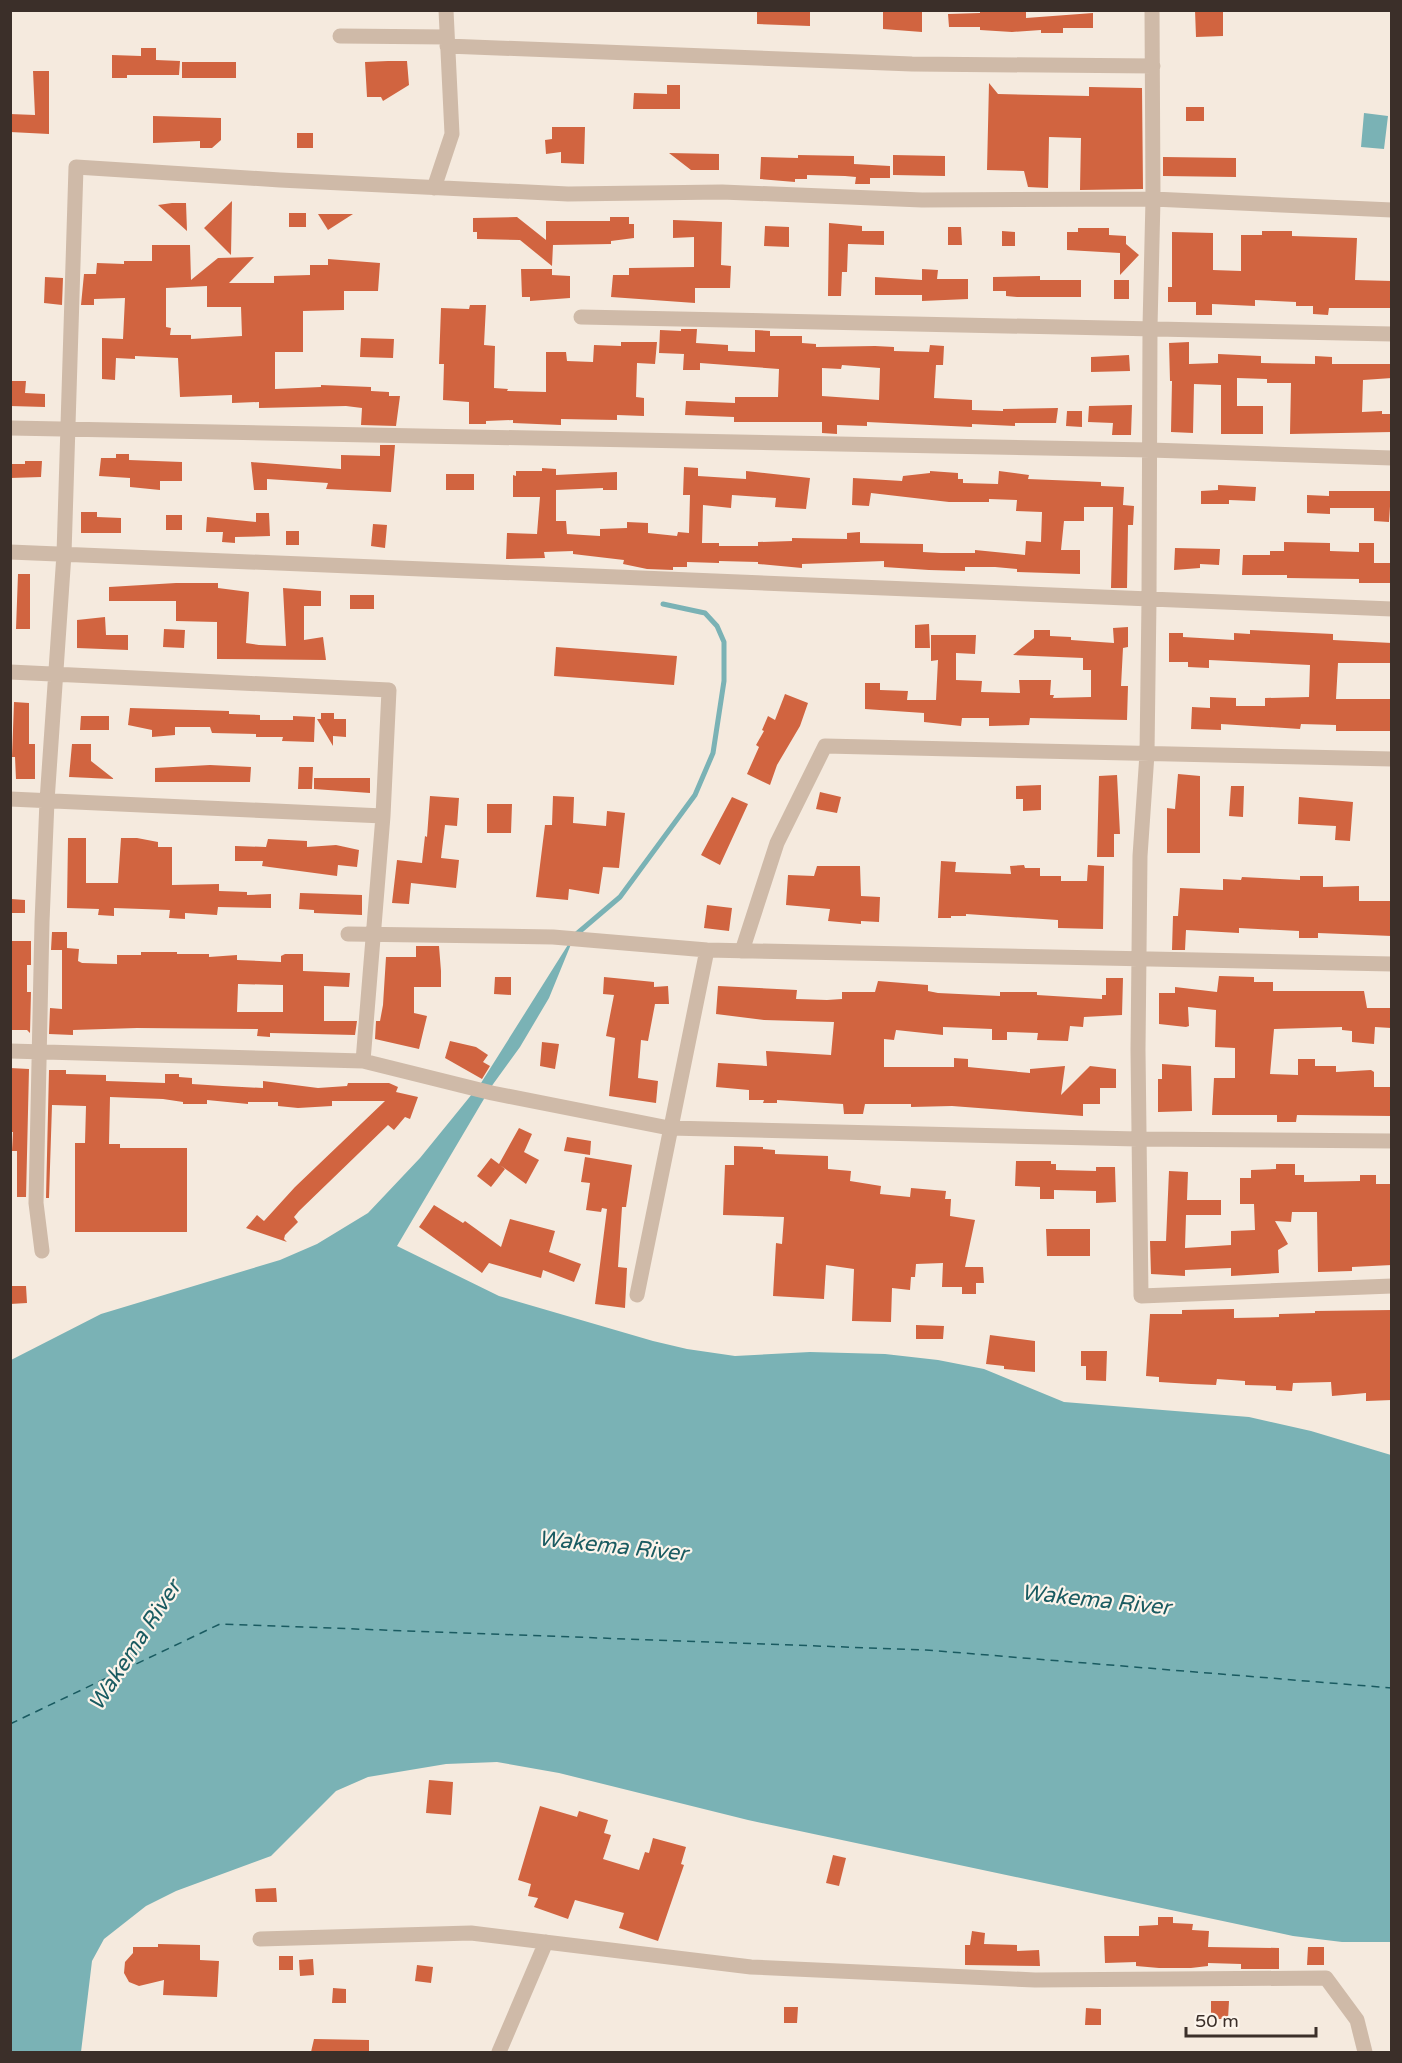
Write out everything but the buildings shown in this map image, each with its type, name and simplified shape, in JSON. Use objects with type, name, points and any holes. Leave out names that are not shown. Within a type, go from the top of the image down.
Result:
[{"type":"street","points":[[434,188],[452,134],[446,10]]},
{"type":"street","points":[[1152,10],[1154,199],[1150,327],[1147,754],[1140,856],[1138,1139],[1141,1296],[1392,1286]]},
{"type":"street","points":[[340,36],[912,64],[1153,66]]},
{"type":"street","points":[[42,1251],[36,1203],[39,1053],[47,801],[64,554],[76,167],[568,194],[722,192],[922,200],[1154,199],[1392,210]]},
{"type":"street","points":[[581,316],[1392,334]]},
{"type":"street","points":[[10,428],[1150,450],[1392,458]]},
{"type":"street","points":[[10,552],[1392,609]]},
{"type":"street","points":[[10,672],[389,690],[383,816],[363,1062]]},
{"type":"street","points":[[742,951],[777,843],[825,746],[1392,759]]},
{"type":"street","points":[[10,799],[383,816]]},
{"type":"street","points":[[348,934],[553,937],[707,950],[1392,964]]},
{"type":"street","points":[[637,1295],[669,1128],[707,950]]},
{"type":"street","points":[[10,1051],[363,1062],[492,1093],[669,1128],[1138,1139],[1392,1141]]},
{"type":"street","points":[[260,1939],[471,1933],[751,1967],[1035,1980],[1326,1978],[1357,2020],[1365,2052]]},
{"type":"street","points":[[499,2052],[546,1942]]},
{"type":"water","points":[[1364,113],[1388,116],[1384,149],[1361,147]]},
{"type":"water","name":"Wakema River","points":[[576,932],[549,998],[520,1047],[491,1087],[397,1246],[499,1296],[687,1349],[735,1356],[810,1352],[885,1354],[938,1360],[984,1369],[1064,1402],[1249,1417],[1311,1431],[1391,1455],[1391,1942],[1342,1942],[1293,1936],[748,1820],[559,1773],[497,1762],[446,1764],[368,1777],[336,1791],[271,1856],[176,1891],[146,1906],[104,1939],[92,1961],[81,2052],[11,2052],[11,1360],[101,1314],[280,1260],[317,1244],[368,1213],[420,1158],[481,1083]]},
{"type":"waterway","points":[[573,937],[620,897],[695,795],[713,753],[724,681],[724,642],[717,626],[705,613],[663,604]]},
{"type":"ferry route","points":[[10,1724],[220,1624],[926,1650],[1392,1688]]}]
